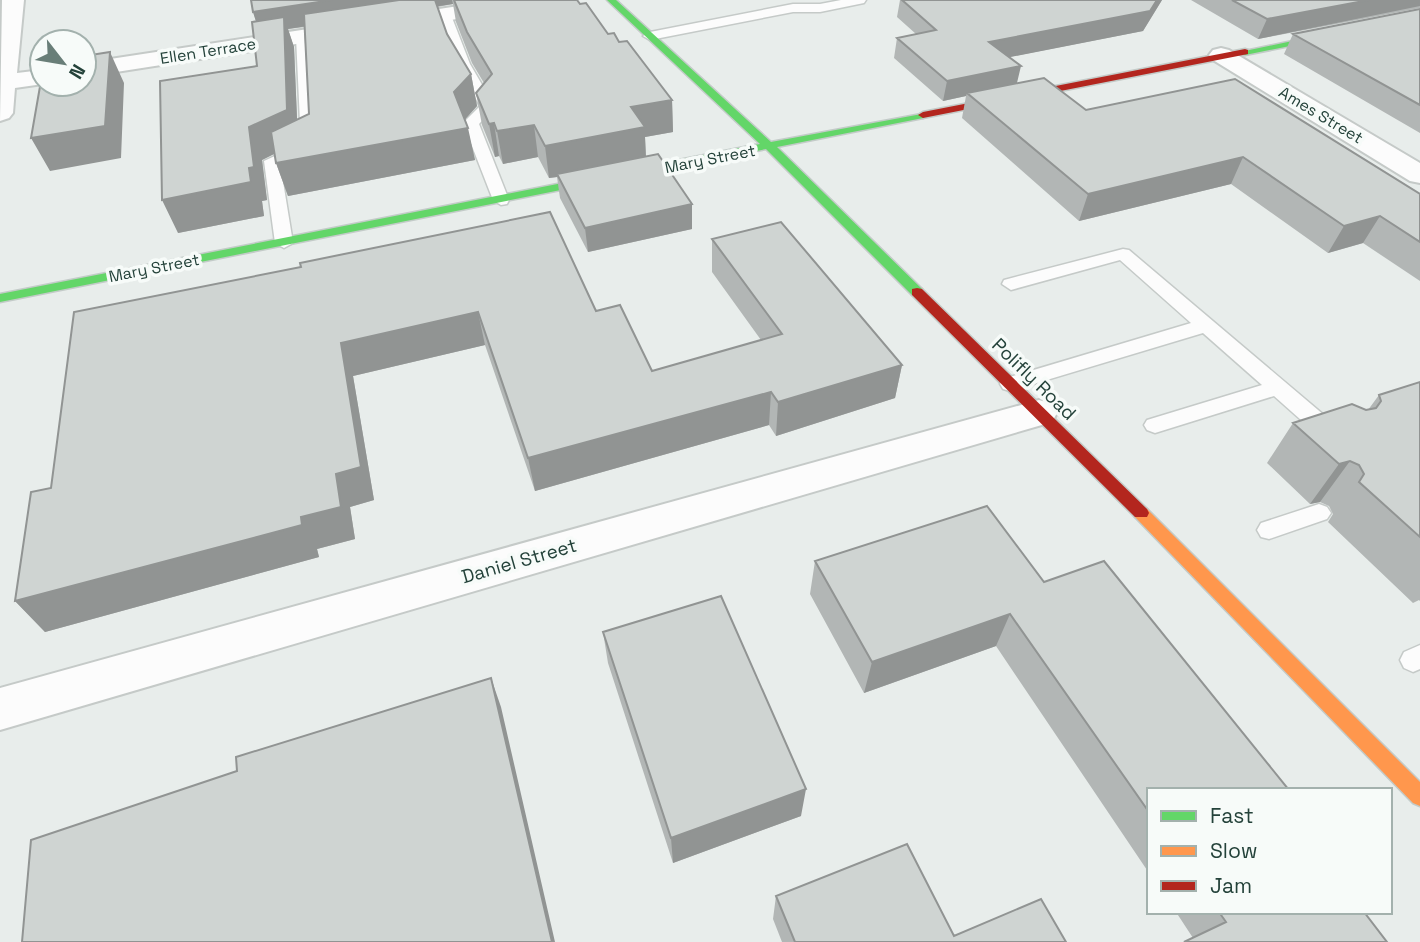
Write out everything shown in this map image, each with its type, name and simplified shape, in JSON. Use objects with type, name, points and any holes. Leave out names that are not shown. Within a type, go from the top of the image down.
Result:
[{"type":"street","points":[[0,113],[5,82],[3,55],[13,0]]},
{"type":"street","name":"Ellen Terrace","points":[[98,68],[540,0]]},
{"type":"street","name":"Polifly Road","points":[[611,0],[770,147],[1222,593],[1420,796]]},
{"type":"street","name":"Mary Street","points":[[0,298],[1420,17]]},
{"type":"street","name":"Ames Street","points":[[1221,55],[1420,175]]},
{"type":"street","points":[[5,82],[28,79]]},
{"type":"street","name":"Daniel Street","points":[[0,709],[1039,413]]},
{"type":"lane","points":[[650,36],[797,4],[820,8],[860,0]]},
{"type":"lane","points":[[445,15],[463,64],[488,107],[471,123],[501,200]]},
{"type":"lane","points":[[284,243],[272,161],[309,146],[303,37]]},
{"type":"lane","points":[[1011,284],[1123,254],[1338,440]]},
{"type":"lane","points":[[1010,384],[1206,325]]},
{"type":"lane","points":[[1155,425],[1278,387]]},
{"type":"lane","points":[[1269,530],[1319,513]]},
{"type":"building","points":[[251,0],[332,0],[253,12]]},
{"type":"building","points":[[399,0],[435,0],[447,34],[471,74],[454,92],[468,128],[276,163],[271,132],[309,114],[304,14]]},
{"type":"building","points":[[454,0],[577,0],[580,4],[586,3],[608,34],[614,33],[619,42],[627,41],[672,100],[631,107],[645,127],[545,146],[534,125],[497,131],[494,123],[489,124],[476,93],[492,74],[467,32]]},
{"type":"building","points":[[902,0],[1157,0],[1150,11],[989,42],[1021,66],[947,81],[897,38],[936,30]]},
{"type":"building","points":[[1232,0],[1369,0],[1267,19]]},
{"type":"building","points":[[1420,9],[1420,105],[1293,34]]},
{"type":"building","points":[[284,17],[287,110],[249,127],[254,167],[249,168],[251,182],[162,200],[160,81],[257,66],[252,22]]},
{"type":"building","points":[[110,52],[105,126],[31,138],[38,98],[98,98],[98,54]]},
{"type":"building","points":[[1044,78],[1086,110],[1235,79],[1420,194],[1420,242],[1380,216],[1344,226],[1243,157],[1088,194],[967,93]]},
{"type":"building","points":[[658,154],[692,204],[585,228],[557,174]]},
{"type":"building","points":[[550,212],[596,311],[620,305],[652,371],[782,334],[712,239],[781,222],[902,365],[778,402],[771,392],[528,458],[478,312],[341,343],[361,467],[336,474],[341,507],[301,517],[302,525],[15,601],[31,492],[51,488],[74,312],[301,267],[300,263]]},
{"type":"building","points":[[1420,382],[1420,537],[1359,482],[1364,474],[1359,465],[1350,461],[1339,464],[1293,423],[1352,404],[1366,410],[1376,408],[1381,401],[1379,395]]},
{"type":"building","points":[[987,506],[1044,582],[1104,561],[1287,788],[1147,788],[1147,809],[1010,614],[872,662],[815,561]]},
{"type":"building","points":[[721,596],[806,789],[671,838],[603,632]]},
{"type":"building","points":[[491,678],[552,942],[22,942],[31,840],[237,771],[236,757]]},
{"type":"building","points":[[907,844],[954,936],[1041,899],[1066,942],[795,942],[776,896]]},
{"type":"building","points":[[1220,914],[1366,914],[1387,942],[1184,942],[1226,922]]},
{"type":"traffic: fast","points":[[611,0],[770,147],[917,292]]},
{"type":"traffic: fast","points":[[1245,52],[1420,17]]},
{"type":"traffic: fast","points":[[0,298],[923,115]]},
{"type":"traffic: slow","points":[[1141,513],[1420,796]]},
{"type":"traffic: jam","points":[[923,115],[1245,52]]},
{"type":"traffic: jam","points":[[917,292],[1141,513]]}]
